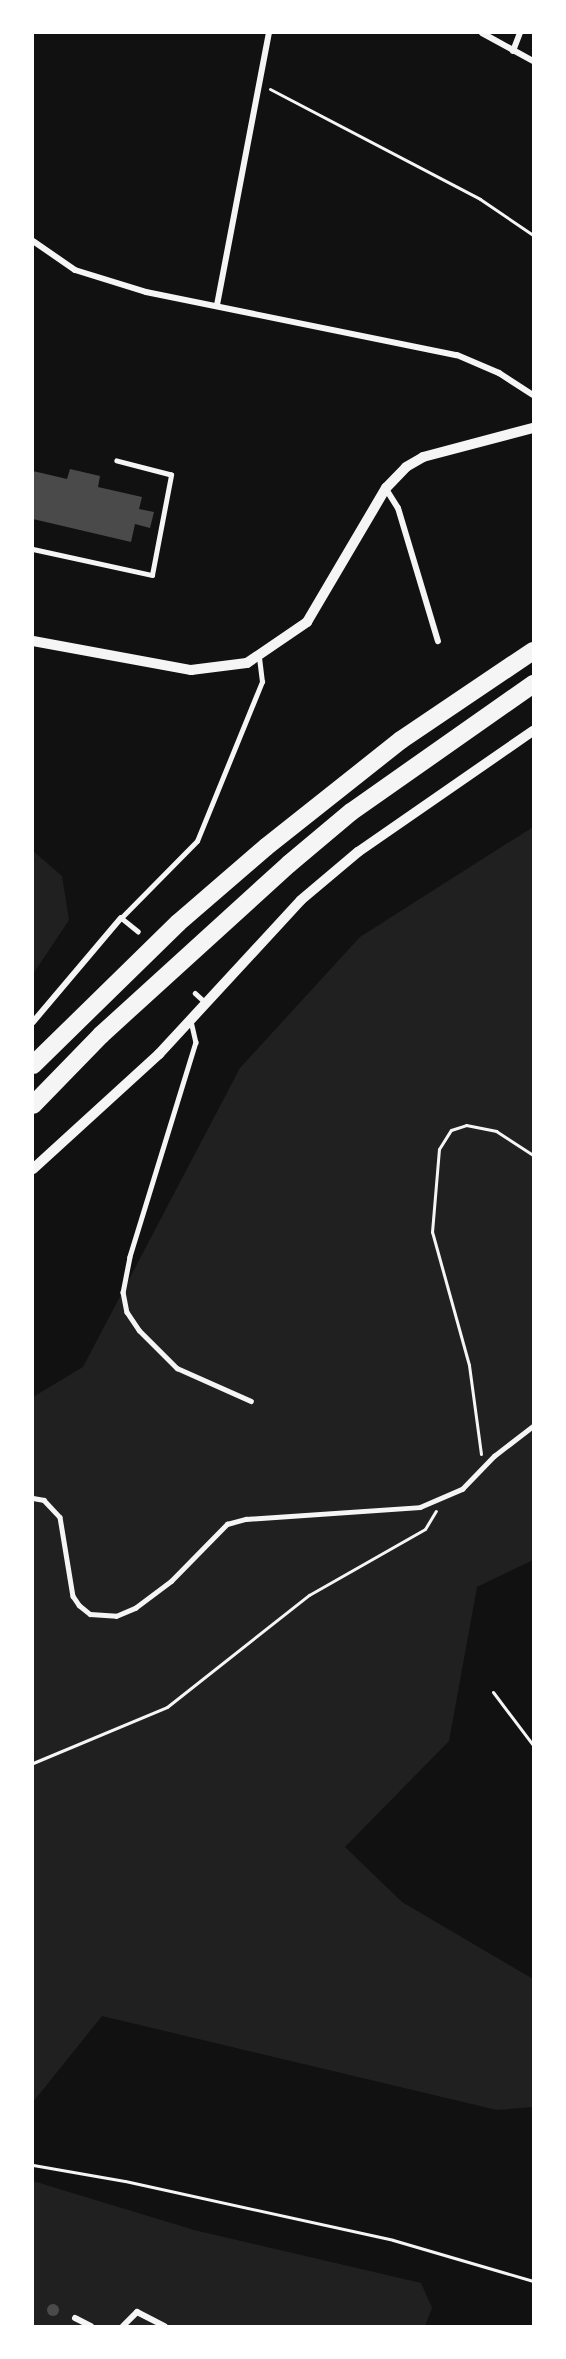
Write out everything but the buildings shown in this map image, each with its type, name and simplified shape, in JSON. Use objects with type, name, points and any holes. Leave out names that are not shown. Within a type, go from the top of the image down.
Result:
[{"type":"highway","points":[[33,1065],[178,923],[275,839],[401,740],[533,651]]},
{"type":"highway","points":[[33,1106],[136,1002],[289,864],[351,812],[533,684]]},
{"type":"street","points":[[217,305],[269,33]]},
{"type":"street","points":[[482,33],[533,62]]},
{"type":"street","points":[[513,51],[520,33]]},
{"type":"street","points":[[33,241],[75,270],[146,292],[457,355],[499,373],[533,395]]},
{"type":"street","points":[[33,641],[191,670],[222,669],[259,657],[308,622],[386,488],[423,457],[533,428]]},
{"type":"street","points":[[386,488],[398,508],[438,641]]},
{"type":"street","points":[[33,1169],[191,1021],[309,893],[358,852],[533,731]]},
{"type":"street","points":[[33,1022],[121,918]]},
{"type":"street","points":[[123,2326],[137,2312],[165,2326]]},
{"type":"street","points":[[75,2318],[91,2326]]},
{"type":"lane","points":[[33,549],[152,575],[171,475],[117,461]]},
{"type":"lane","points":[[138,932],[121,918],[197,841],[262,682],[259,657]]},
{"type":"lane","points":[[195,993],[207,1004]]},
{"type":"lane","points":[[191,1021],[196,1042],[130,1257],[123,1292],[127,1312],[139,1330],[177,1368],[251,1401]]},
{"type":"lane","points":[[33,1498],[44,1500],[60,1517],[73,1596],[90,1614],[104,1618],[135,1608],[171,1581],[227,1524],[246,1518],[420,1507],[443,1500],[462,1489],[483,1467],[533,1426]]},
{"type":"path","points":[[259,84],[480,199],[533,236]]},
{"type":"path","points":[[483,1467],[469,1365],[432,1233],[439,1149],[451,1130],[466,1125],[496,1131],[533,1155]]},
{"type":"path","points":[[33,1763],[167,1707],[309,1595],[425,1529],[443,1500]]},
{"type":"path","points":[[493,1692],[533,1744]]},
{"type":"path","points":[[33,2165],[125,2181],[393,2240],[533,2281]]},
{"type":"shaded area","points":[[533,827],[533,1560],[477,1587],[449,1741],[345,1847],[402,1902],[533,1979],[533,2107],[497,2110],[102,2016],[33,2102],[33,1397],[83,1367],[240,1068],[360,937]]},
{"type":"shaded area","points":[[33,851],[62,876],[69,920],[33,974]]},
{"type":"shaded area","points":[[33,2181],[194,2230],[421,2283],[432,2308],[425,2326],[33,2326]]}]
